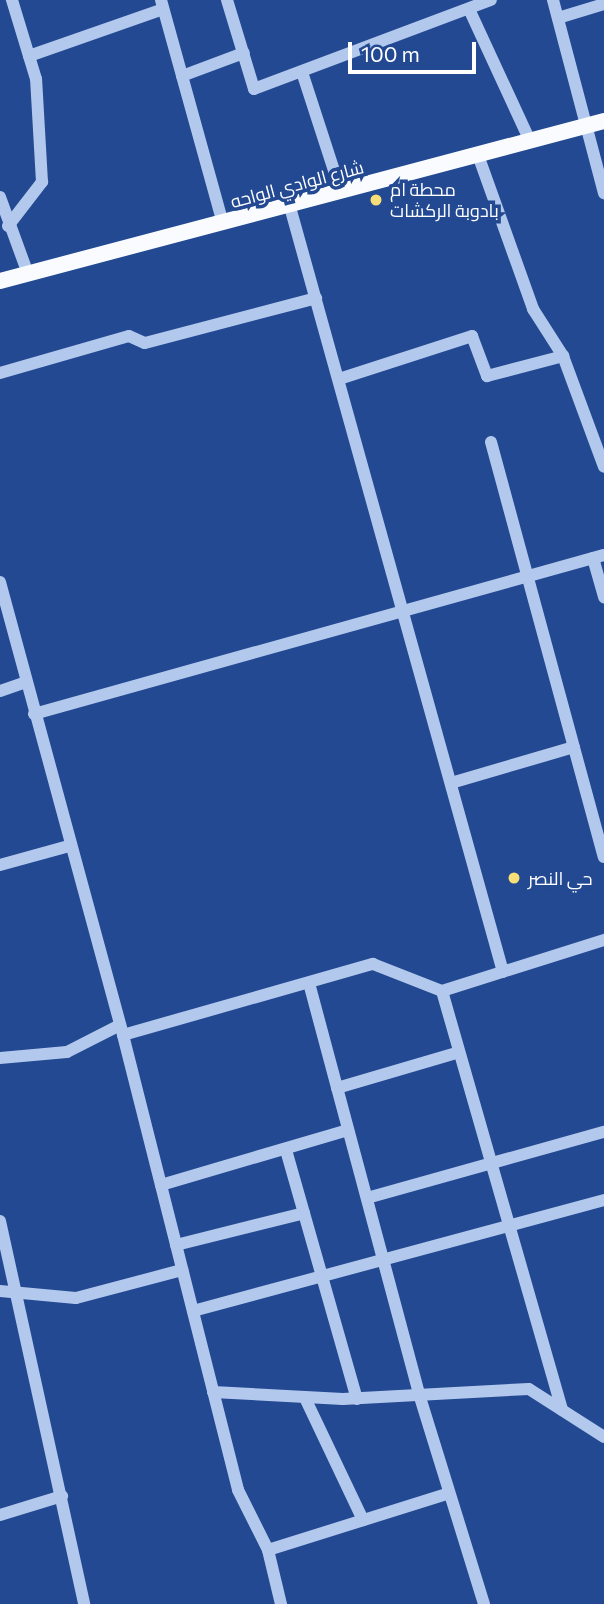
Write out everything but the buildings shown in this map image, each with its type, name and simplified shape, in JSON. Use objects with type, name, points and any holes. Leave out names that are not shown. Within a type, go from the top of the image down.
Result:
[{"type":"main road","name":"شارع الوادي الواحه","points":[[0,281],[290,207],[597,123]]},
{"type":"street","points":[[8,226],[42,182],[36,79],[12,0]]},
{"type":"street","points":[[227,0],[254,89],[491,0]]},
{"type":"street","points":[[553,0],[597,123],[604,192]]},
{"type":"street","points":[[29,56],[162,4],[223,223]]},
{"type":"street","points":[[558,18],[604,4]]},
{"type":"street","points":[[469,9],[530,141]]},
{"type":"street","points":[[182,76],[244,53]]},
{"type":"street","points":[[302,72],[341,192]]},
{"type":"street","points":[[478,155],[533,309],[563,356],[604,467]]},
{"type":"street","points":[[0,197],[8,226],[28,274]]},
{"type":"street","points":[[290,207],[503,972]]},
{"type":"street","points":[[0,373],[129,336],[145,343],[316,298]]},
{"type":"street","points":[[339,379],[472,336],[487,376],[563,356]]},
{"type":"street","points":[[491,442],[604,857]]},
{"type":"street","points":[[34,713],[598,556],[604,597]]},
{"type":"street","points":[[0,586],[161,1185],[238,1490],[268,1550],[281,1604]]},
{"type":"street","points":[[0,691],[26,682]]},
{"type":"street","points":[[451,783],[574,747]]},
{"type":"street","points":[[0,865],[69,846]]},
{"type":"street","points":[[0,1058],[67,1052],[120,1030],[309,983],[373,964],[442,991],[604,940]]},
{"type":"street","points":[[309,983],[447,1494],[484,1604]]},
{"type":"street","points":[[442,991],[562,1410]]},
{"type":"street","points":[[337,1088],[459,1052]]},
{"type":"street","points":[[161,1185],[348,1130]]},
{"type":"street","points":[[367,1198],[604,1132]]},
{"type":"street","points":[[286,1150],[357,1399]]},
{"type":"street","points":[[193,1311],[604,1200]]},
{"type":"street","points":[[176,1245],[304,1213]]},
{"type":"street","points":[[0,1222],[84,1604]]},
{"type":"street","points":[[0,1291],[18,1295],[76,1298],[183,1270]]},
{"type":"street","points":[[213,1392],[306,1399],[357,1399],[529,1389],[604,1437]]},
{"type":"street","points":[[306,1399],[363,1520]]},
{"type":"street","points":[[268,1550],[447,1494]]},
{"type":"street","points":[[0,1515],[62,1496]]},
{"type":"place","name":"محطة ام بادوبة الركشات","points":[[376,200]]},
{"type":"place","name":"حي النصر","points":[[514,878]]}]
